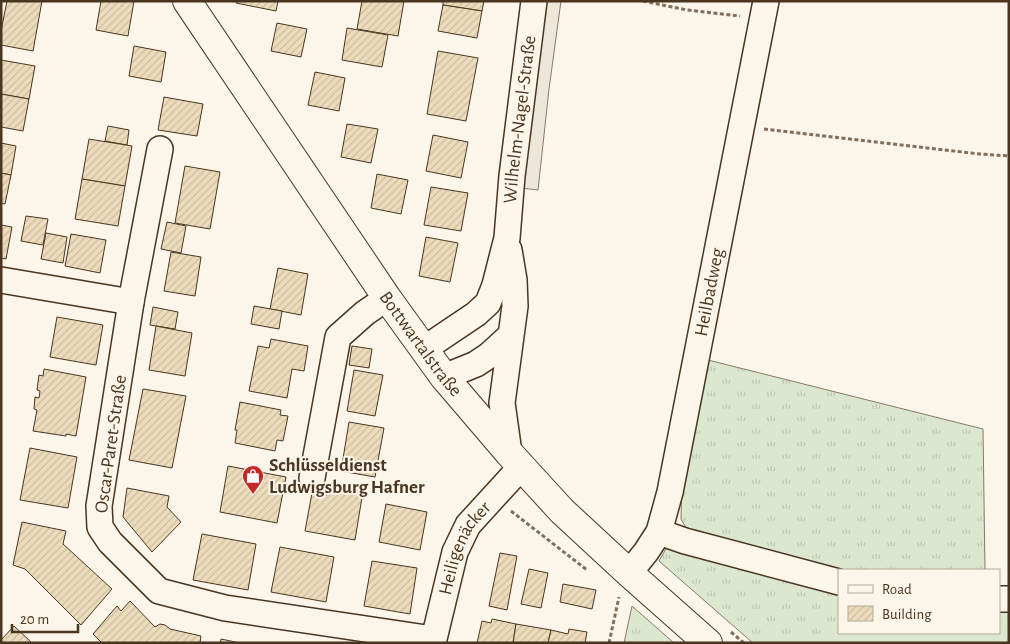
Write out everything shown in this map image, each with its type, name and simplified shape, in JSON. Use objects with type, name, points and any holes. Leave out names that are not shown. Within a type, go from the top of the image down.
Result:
[{"type":"main road","name":"Bottwartalstraße","points":[[187,1],[387,298],[444,377],[624,582],[708,643]]},
{"type":"street","name":"Wilhelm-Nagel-Straße","points":[[424,349],[476,314],[488,303],[495,285],[507,238],[512,176],[534,1]]},
{"type":"street","name":"Heilbadweg","points":[[624,582],[658,532],[670,492],[765,10]]},
{"type":"street","name":"Oscar-Paret-Straße","points":[[160,149],[131,302],[99,506],[100,528],[110,542],[160,591],[225,608],[433,641]]},
{"type":"street","name":"Wilhelm-Nagel-Straße","points":[[507,238],[514,280],[515,306],[502,403],[515,460]]},
{"type":"street","points":[[1,280],[131,302]]},
{"type":"street","points":[[312,478],[338,337],[365,313],[387,298]]},
{"type":"street","points":[[444,377],[476,364],[510,336]]},
{"type":"street","name":"Heiligenäcker","points":[[433,641],[455,552],[468,525],[494,496],[515,460]]},
{"type":"street","points":[[658,532],[838,582]]},
{"type":"path","points":[[642,1],[688,10],[765,10]]},
{"type":"path","points":[[741,126],[1009,156]]},
{"type":"path","points":[[494,496],[514,514],[587,570]]},
{"type":"path","points":[[609,643],[624,582]]},
{"type":"green space","points":[[704,359],[983,429],[985,569],[838,570],[690,535],[681,519],[682,479]]},
{"type":"green space","points":[[667,547],[838,594],[838,634],[1000,634],[1000,607],[1009,607],[1009,643],[753,643],[659,561]]},
{"type":"green space","points":[[632,606],[674,643],[624,643]]},
{"type":"shaded area","points":[[543,1],[561,1],[538,190],[521,188]]},
{"type":"building","points":[[7,1],[42,1],[33,51],[1,45],[1,31]]},
{"type":"building","points":[[101,1],[134,1],[128,36],[96,30]]},
{"type":"building","points":[[237,1],[278,1],[276,11],[236,3]]},
{"type":"building","points":[[362,1],[404,1],[398,36],[357,29]]},
{"type":"building","points":[[443,1],[484,1],[482,11],[443,5]]},
{"type":"building","points":[[443,5],[482,11],[477,38],[438,31]]},
{"type":"building","points":[[277,23],[307,29],[301,57],[271,51]]},
{"type":"building","points":[[347,28],[388,35],[382,67],[342,60]]},
{"type":"building","points":[[134,46],[166,52],[161,82],[129,76]]},
{"type":"building","points":[[438,51],[478,58],[466,121],[427,114]]},
{"type":"building","points":[[1,60],[35,66],[29,99],[1,94]]},
{"type":"building","points":[[315,72],[345,78],[339,111],[308,105]]},
{"type":"building","points":[[1,94],[29,99],[23,131],[1,127]]},
{"type":"building","points":[[164,97],[203,104],[197,136],[158,130]]},
{"type":"building","points":[[347,124],[378,129],[371,163],[341,157]]},
{"type":"building","points":[[108,126],[129,130],[127,145],[105,141]]},
{"type":"building","points":[[433,135],[468,142],[461,178],[426,171]]},
{"type":"building","points":[[89,139],[132,146],[125,186],[82,179]]},
{"type":"building","points":[[1,143],[16,146],[11,175],[1,173]]},
{"type":"building","points":[[185,166],[220,172],[210,229],[175,223]]},
{"type":"building","points":[[1,173],[11,175],[5,204],[1,203]]},
{"type":"building","points":[[377,174],[408,180],[401,214],[371,208]]},
{"type":"building","points":[[82,179],[125,186],[118,226],[75,219]]},
{"type":"building","points":[[431,187],[468,193],[461,231],[424,225]]},
{"type":"building","points":[[26,216],[48,219],[43,245],[21,241]]},
{"type":"building","points":[[167,222],[186,226],[181,253],[161,249]]},
{"type":"building","points":[[1,225],[12,227],[6,259],[1,258]]},
{"type":"building","points":[[46,233],[67,237],[63,263],[41,259]]},
{"type":"building","points":[[71,234],[106,240],[100,273],[65,266]]},
{"type":"building","points":[[426,237],[458,243],[450,282],[419,276]]},
{"type":"building","points":[[171,252],[201,257],[195,296],[164,291]]},
{"type":"building","points":[[278,268],[308,274],[301,315],[270,309]]},
{"type":"building","points":[[254,306],[282,311],[279,329],[251,324]]},
{"type":"building","points":[[153,307],[178,312],[175,329],[150,325]]},
{"type":"building","points":[[57,317],[103,325],[96,365],[50,357]]},
{"type":"building","points":[[156,326],[192,333],[185,376],[149,370]]},
{"type":"building","points":[[271,339],[308,346],[304,371],[292,369],[287,398],[249,391],[258,346],[269,348]]},
{"type":"building","points":[[352,346],[372,349],[369,368],[349,365]]},
{"type":"building","points":[[44,369],[86,377],[76,436],[33,431],[37,410],[34,409],[35,397],[39,398],[40,391],[37,390],[39,375],[43,376]]},
{"type":"building","points":[[354,370],[383,375],[375,416],[347,411]]},
{"type":"building","points":[[143,389],[186,396],[172,468],[129,460]]},
{"type":"building","points":[[240,402],[281,410],[280,415],[288,416],[283,441],[277,440],[275,451],[235,443],[237,430],[235,430]]},
{"type":"building","points":[[349,422],[384,428],[375,477],[341,471]]},
{"type":"building","points":[[30,448],[77,457],[68,508],[20,500]]},
{"type":"building","name":"Schlüsseldienst Ludwigsburg Hafner","points":[[228,466],[286,477],[277,523],[220,512]]},
{"type":"building","points":[[329,485],[363,491],[355,540],[305,531],[312,493],[327,495]]},
{"type":"building","points":[[127,488],[169,496],[167,507],[181,522],[152,552],[123,517]]},
{"type":"building","points":[[386,504],[427,512],[420,550],[379,542]]},
{"type":"building","points":[[22,522],[66,531],[63,544],[112,589],[81,625],[25,569],[13,565]]},
{"type":"building","points":[[202,534],[256,544],[248,590],[193,580]]},
{"type":"building","points":[[280,547],[334,557],[326,602],[271,592]]},
{"type":"building","points":[[500,553],[517,556],[507,610],[489,606]]},
{"type":"building","points":[[372,561],[417,568],[410,614],[364,606]]},
{"type":"building","points":[[529,569],[548,573],[541,608],[521,604]]},
{"type":"building","points":[[563,584],[596,590],[592,609],[560,602]]},
{"type":"building","points":[[130,601],[155,627],[160,624],[170,629],[201,636],[200,643],[102,643],[93,634],[117,606],[121,611]]},
{"type":"building","points":[[492,619],[516,624],[513,643],[477,643],[482,621],[491,623]]},
{"type":"building","points":[[516,624],[551,630],[548,643],[513,643]]},
{"type":"building","points":[[14,626],[32,643],[1,643],[1,640]]},
{"type":"building","points":[[569,629],[587,632],[585,643],[548,643],[551,630],[568,634]]},
{"type":"building","points":[[221,639],[240,643],[220,643]]},
{"type":"place","name":"Schlüsseldienst Ludwigsburg Hafner","points":[[253,495]]}]
